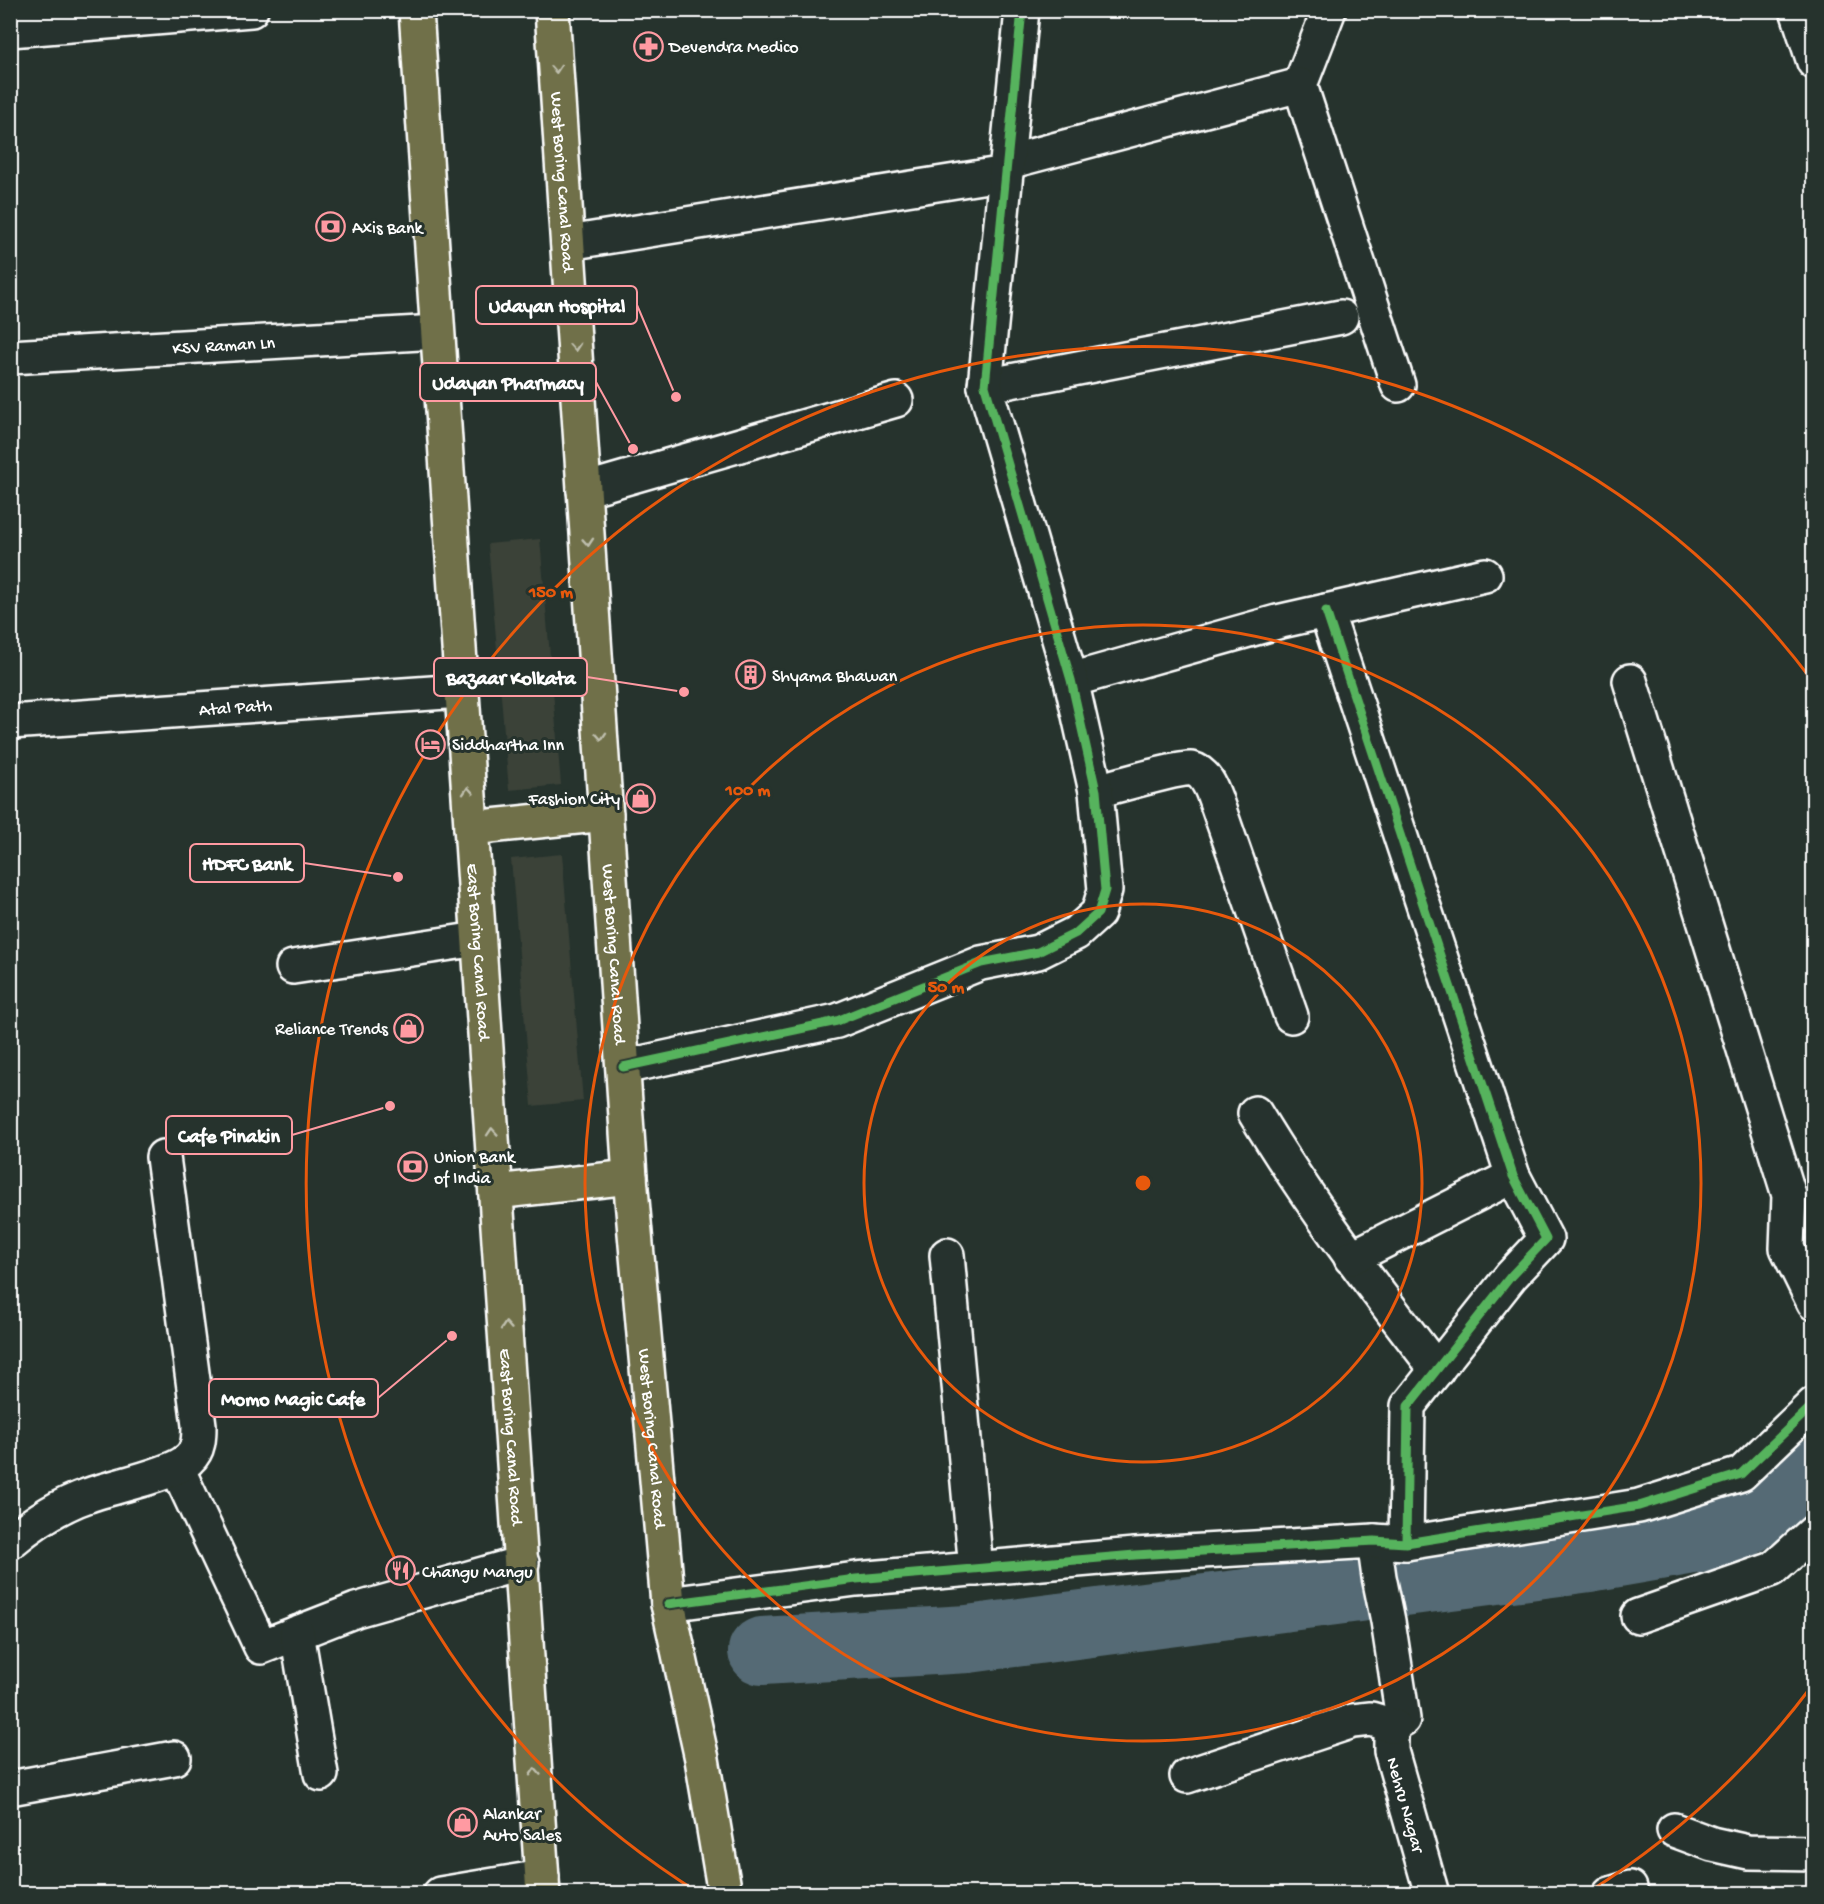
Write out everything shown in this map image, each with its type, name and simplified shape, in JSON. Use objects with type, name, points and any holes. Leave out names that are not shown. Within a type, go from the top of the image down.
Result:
[{"type":"main road","name":"East Boring Canal Road","points":[[416,10],[542,1885]]},
{"type":"main road","name":"West Boring Canal Road","points":[[552,10],[630,1177],[668,1604],[702,1760],[725,1893]]},
{"type":"main road","points":[[471,828],[606,814]]},
{"type":"main road","points":[[496,1192],[630,1177]]},
{"type":"street","points":[[10,30],[251,10]]},
{"type":"street","points":[[623,1067],[837,1021],[981,963],[1038,952],[1076,933],[1098,913],[1105,890],[1096,791],[1071,680],[986,386],[1022,10]]},
{"type":"street","points":[[1329,10],[1300,85],[1398,385]]},
{"type":"street","points":[[1797,10],[1814,62]]},
{"type":"street","points":[[568,243],[1007,167],[1300,85]]},
{"type":"street","points":[[986,386],[1341,316]]},
{"type":"street","name":"KSV Raman Ln","points":[[10,357],[437,332]]},
{"type":"street","points":[[584,490],[896,400]]},
{"type":"street","points":[[1071,680],[1277,622],[1485,575]]},
{"type":"street","points":[[1326,611],[1513,1176],[1546,1239],[1511,1276],[1408,1406],[1406,1543]]},
{"type":"street","points":[[1630,681],[1788,1195],[1787,1248],[1814,1303]]},
{"type":"street","name":"Atal Path","points":[[10,722],[461,691]]},
{"type":"street","points":[[1096,791],[1178,771],[1192,769],[1202,774],[1215,798],[1291,1016]]},
{"type":"street","points":[[292,967],[478,939]]},
{"type":"street","points":[[1255,1113],[1288,1168],[1351,1258],[1437,1370]]},
{"type":"street","points":[[10,1542],[55,1509],[88,1495],[177,1468],[191,1458],[199,1442],[199,1425],[163,1157]]},
{"type":"street","points":[[1351,1258],[1513,1176]]},
{"type":"street","points":[[947,1254],[976,1569]]},
{"type":"street","points":[[668,1604],[856,1579],[1135,1555],[1374,1541],[1406,1543],[1639,1506],[1741,1474],[1814,1404]]},
{"type":"street","points":[[177,1468],[261,1647],[356,1610],[522,1563]]},
{"type":"street","points":[[1638,1616],[1773,1569],[1814,1532]]},
{"type":"street","name":"Nehru Nagar","points":[[1374,1541],[1378,1577],[1388,1621],[1398,1723],[1391,1732],[1391,1752],[1432,1893]]},
{"type":"street","points":[[297,1633],[321,1774]]},
{"type":"street","points":[[1187,1776],[1353,1721],[1371,1719],[1398,1723]]},
{"type":"street","points":[[10,1788],[174,1758]]},
{"type":"street","points":[[1674,1830],[1712,1844],[1748,1852],[1814,1853]]},
{"type":"street","points":[[440,1893],[542,1885]]},
{"type":"shaded area","points":[[540,539],[561,785],[509,790],[488,544]]},
{"type":"shaded area","points":[[562,854],[583,1101],[532,1106],[511,859]]},
{"type":"waterway","points":[[762,1651],[968,1639],[1589,1558],[1728,1534],[1814,1473]]},
{"type":"cycle path","points":[[623,1067],[837,1021],[981,963],[1038,952],[1076,933],[1098,913],[1105,890],[1096,791],[1071,680],[985,386],[1022,10]]},
{"type":"cycle path","points":[[1326,611],[1513,1176],[1546,1239],[1511,1276],[1408,1406],[1406,1543]]},
{"type":"cycle path","points":[[668,1604],[856,1579],[1135,1555],[1374,1541],[1406,1543],[1639,1506],[1741,1474],[1814,1404]]},
{"type":"place","name":"Devendra Medico","points":[[648,46]]},
{"type":"place","name":"Axis Bank","points":[[331,227]]},
{"type":"place","name":"Udayan Hospital","points":[[676,397]]},
{"type":"place","name":"Udayan Pharmacy","points":[[633,449]]},
{"type":"place","name":"Shyama Bhawan","points":[[751,675]]},
{"type":"place","name":"Bazaar Kolkata","points":[[684,692]]},
{"type":"place","name":"Siddhartha Inn","points":[[431,744]]},
{"type":"place","name":"Fashion City","points":[[641,798]]},
{"type":"place","name":"HDFC Bank","points":[[398,877]]},
{"type":"place","name":"Reliance Trends","points":[[409,1028]]},
{"type":"place","name":"Cafe Pinakin","points":[[390,1106]]},
{"type":"place","name":"Union Bank of India","points":[[413,1166]]},
{"type":"place","name":"Momo Magic Cafe","points":[[452,1336]]},
{"type":"place","name":"Changu Mangu","points":[[401,1571]]},
{"type":"place","name":"Alankar Auto Sales","points":[[462,1823]]}]
